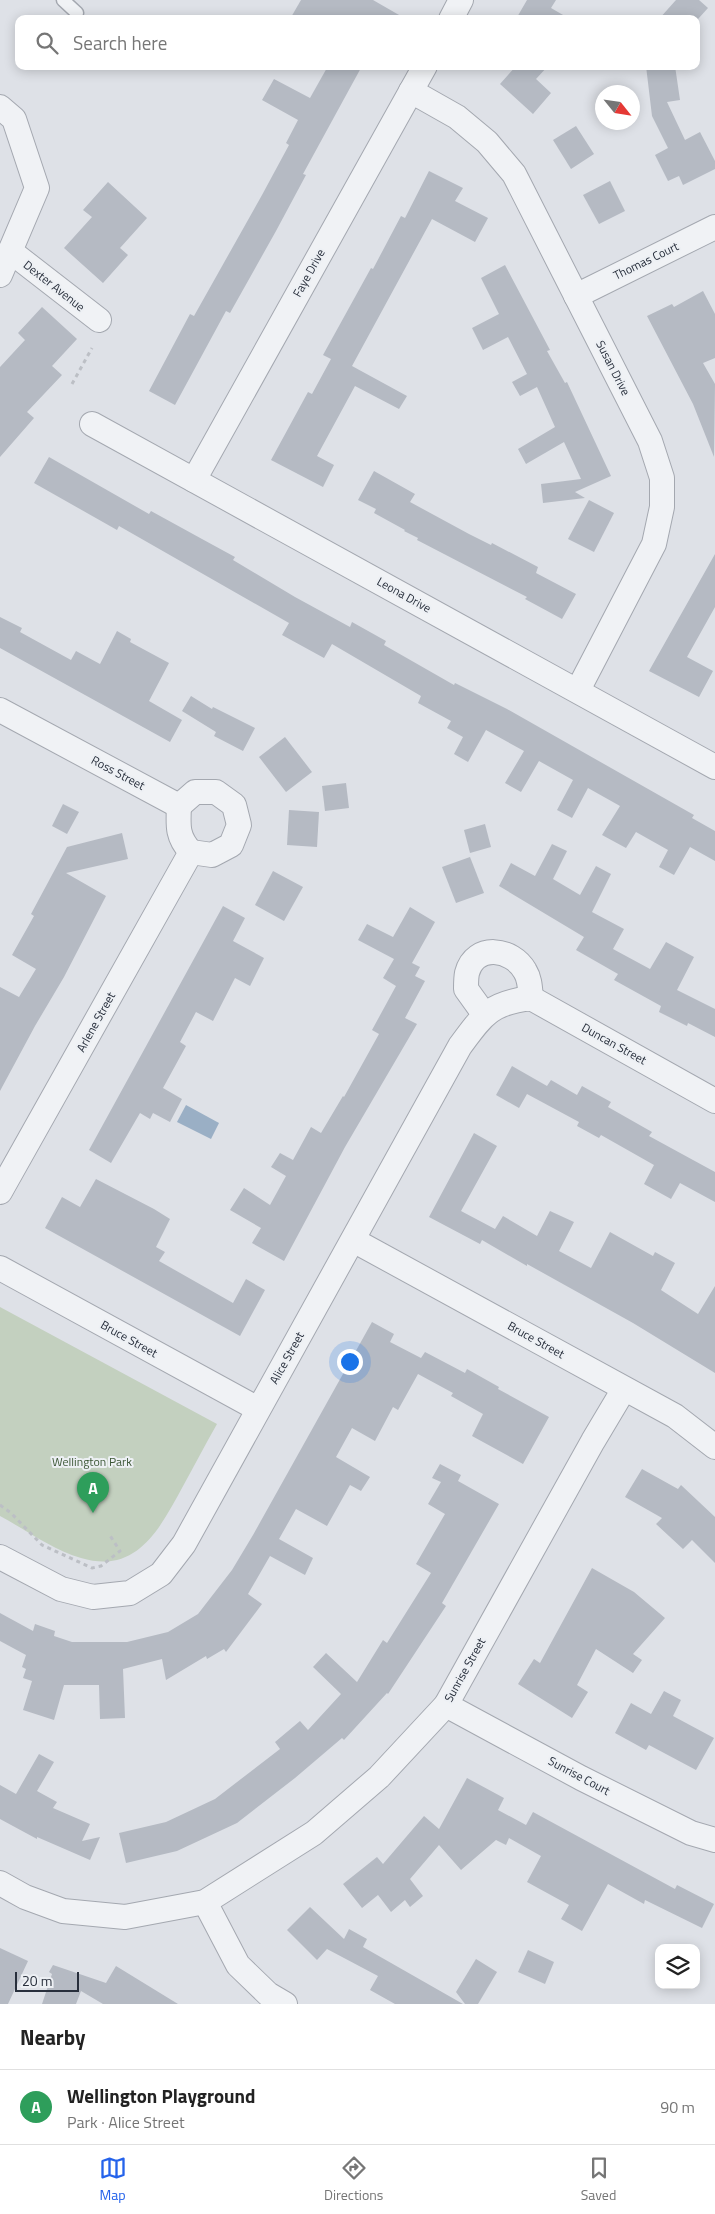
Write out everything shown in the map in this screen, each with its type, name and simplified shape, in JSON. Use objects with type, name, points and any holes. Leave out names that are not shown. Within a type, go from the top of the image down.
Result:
[{"type":"street","points":[[453,15],[461,0]]},
{"type":"street","name":"Faye Drive","points":[[194,480],[423,70]]},
{"type":"street","name":"Susan Drive","points":[[411,91],[457,117],[487,142],[514,174],[650,441],[662,478],[662,507],[654,544],[578,690]]},
{"type":"street","name":"Dexter Avenue","points":[[0,107],[14,119],[37,188],[0,275]]},
{"type":"street","name":"Thomas Court","points":[[576,296],[715,226]]},
{"type":"street","name":"Dexter Avenue","points":[[10,251],[99,320]]},
{"type":"street","name":"Leona Drive","points":[[92,424],[715,767]]},
{"type":"street","name":"Ross Street","points":[[0,710],[179,806]]},
{"type":"street","points":[[195,792],[216,792],[234,805],[239,825],[231,845],[212,855],[191,852],[181,841],[178,824],[179,806],[195,792]]},
{"type":"street","name":"Arlene Street","points":[[0,1192],[191,852]]},
{"type":"street","points":[[484,1014],[466,989],[468,972],[476,958],[490,952],[504,952],[514,959],[525,971],[530,985],[521,999]]},
{"type":"street","name":"Alice Street","points":[[0,1557],[61,1589],[93,1597],[130,1593],[161,1574],[184,1544],[460,1046],[484,1014],[521,999]]},
{"type":"street","name":"Duncan Street","points":[[521,999],[715,1101]]},
{"type":"street","name":"Bruce Street","points":[[352,1240],[675,1416],[715,1447]]},
{"type":"street","name":"Bruce Street","points":[[0,1268],[258,1409]]},
{"type":"street","name":"Sunrise Street","points":[[205,1902],[314,1833],[379,1777],[446,1705],[592,1440],[624,1388]]},
{"type":"street","name":"Sunrise Court","points":[[446,1705],[581,1778],[691,1833],[715,1840]]},
{"type":"street","points":[[0,1883],[25,1897],[63,1911],[125,1917],[205,1902],[238,1965],[268,1994],[285,2004]]},
{"type":"lane","points":[[63,0],[77,13]]},
{"type":"path","points":[[72,384],[92,348]]},
{"type":"path","points":[[0,1505],[12,1513],[42,1545],[92,1568],[101,1566],[120,1551],[109,1534]]},
{"type":"green space","name":"Wellington Park","points":[[0,1307],[217,1424],[165,1518],[144,1544],[132,1554],[117,1560],[101,1562],[81,1558],[50,1545],[0,1516]]},
{"type":"water","points":[[186,1105],[219,1123],[211,1139],[177,1122]]},
{"type":"building","points":[[301,0],[373,0],[399,15],[292,15]]},
{"type":"building","points":[[527,0],[556,0],[551,8],[563,15],[518,15]]},
{"type":"building","points":[[676,0],[699,0],[708,8],[700,17],[700,15],[663,15]]},
{"type":"building","points":[[326,70],[360,70],[303,174],[306,175],[276,231],[230,313],[226,311],[175,405],[149,391],[190,314],[194,316],[262,195],[289,145],[286,143],[298,120],[262,100],[274,79],[310,98]]},
{"type":"building","points":[[512,70],[544,70],[536,79],[551,93],[533,114],[500,84]]},
{"type":"building","points":[[646,70],[676,70],[680,100],[667,102],[685,140],[700,132],[715,161],[715,169],[683,185],[679,176],[668,181],[655,155],[668,148],[652,116]]},
{"type":"building","points":[[576,126],[594,154],[571,169],[553,140]]},
{"type":"building","points":[[429,171],[463,188],[455,201],[488,218],[475,242],[432,219],[352,366],[407,396],[399,409],[355,386],[317,456],[334,465],[323,487],[271,460],[308,392],[312,394],[331,359],[323,355],[371,268],[373,269],[401,216],[405,218]]},
{"type":"building","points":[[610,181],[625,211],[599,224],[583,195]]},
{"type":"building","points":[[108,182],[147,218],[120,248],[128,255],[103,283],[64,248],[92,217],[83,210]]},
{"type":"building","points":[[505,265],[550,350],[547,351],[565,383],[567,382],[611,476],[575,492],[585,498],[543,503],[541,484],[581,479],[564,442],[526,464],[518,449],[555,427],[537,387],[520,396],[512,382],[527,374],[508,337],[483,350],[472,328],[499,314],[481,278]]},
{"type":"building","points":[[703,291],[715,314],[715,358],[703,363],[715,384],[714,457],[693,404],[647,316],[672,304],[674,307]]},
{"type":"building","points":[[42,307],[77,339],[52,366],[62,375],[27,412],[34,418],[0,457],[0,367],[25,340],[18,333]]},
{"type":"building","points":[[49,457],[149,514],[151,511],[235,557],[233,560],[295,597],[350,627],[352,622],[386,641],[384,645],[454,685],[455,683],[507,709],[694,815],[692,818],[715,831],[715,861],[690,847],[674,875],[659,867],[668,850],[636,832],[626,848],[602,835],[620,806],[588,788],[572,818],[557,810],[573,780],[539,761],[521,792],[505,783],[524,751],[486,730],[468,762],[454,754],[463,737],[447,728],[451,721],[418,703],[421,696],[332,644],[324,658],[282,635],[289,623],[119,526],[117,530],[34,483]]},
{"type":"building","points":[[374,471],[415,494],[410,502],[469,534],[491,545],[492,543],[538,567],[536,573],[576,594],[562,619],[525,599],[527,597],[417,540],[418,538],[374,513],[376,509],[358,500]]},
{"type":"building","points":[[589,500],[614,513],[594,552],[568,539]]},
{"type":"building","points":[[715,554],[715,607],[687,657],[713,671],[699,697],[649,671]]},
{"type":"building","points":[[0,617],[22,628],[20,632],[71,660],[76,651],[100,664],[117,631],[131,639],[130,642],[169,663],[149,701],[182,720],[170,742],[0,648]]},
{"type":"building","points":[[191,696],[212,709],[213,707],[255,728],[243,751],[214,736],[216,732],[182,711]]},
{"type":"building","points":[[285,737],[312,772],[286,792],[259,757]]},
{"type":"building","points":[[346,783],[349,808],[325,811],[322,786]]},
{"type":"building","points":[[63,804],[79,812],[67,834],[52,826]]},
{"type":"building","points":[[289,810],[319,812],[317,847],[287,845]]},
{"type":"building","points":[[485,824],[491,847],[470,853],[464,830]]},
{"type":"building","points":[[122,833],[128,859],[66,873],[106,896],[64,977],[0,1091],[0,987],[19,997],[36,969],[12,955],[34,916],[31,914],[67,847]]},
{"type":"building","points":[[552,844],[567,851],[553,879],[580,895],[596,866],[611,874],[592,912],[624,929],[613,949],[650,969],[666,942],[694,957],[677,990],[715,1009],[715,1037],[688,1023],[687,1026],[659,1012],[661,1006],[614,980],[618,974],[576,950],[584,937],[499,886],[511,863],[535,876]]},
{"type":"building","points":[[470,857],[484,893],[456,903],[442,867]]},
{"type":"building","points":[[273,871],[303,887],[284,921],[255,905]]},
{"type":"building","points":[[223,906],[245,918],[233,941],[264,958],[250,986],[235,978],[213,1021],[196,1012],[180,1042],[186,1046],[163,1088],[182,1099],[170,1122],[153,1113],[150,1119],[140,1113],[111,1163],[89,1150]]},
{"type":"building","points":[[410,907],[435,922],[412,963],[420,967],[415,976],[425,981],[405,1018],[417,1024],[345,1147],[284,1261],[252,1243],[261,1228],[230,1210],[244,1188],[270,1205],[286,1176],[271,1167],[280,1153],[293,1160],[311,1127],[321,1133],[344,1097],[379,1034],[372,1030],[396,986],[383,978],[394,959],[358,940],[367,924],[393,937]]},
{"type":"building","points":[[512,1066],[547,1086],[551,1080],[577,1095],[582,1086],[611,1102],[608,1107],[652,1132],[649,1136],[715,1172],[715,1202],[680,1183],[671,1199],[644,1184],[654,1165],[601,1135],[599,1138],[577,1126],[579,1122],[527,1094],[519,1108],[496,1095]]},
{"type":"building","points":[[474,1133],[497,1146],[461,1211],[495,1229],[503,1216],[537,1236],[550,1211],[574,1222],[559,1251],[591,1268],[610,1232],[653,1256],[655,1252],[675,1263],[661,1290],[698,1314],[715,1286],[715,1373],[633,1323],[527,1264],[527,1266],[482,1240],[480,1244],[429,1217]]},
{"type":"building","points":[[96,1179],[170,1219],[156,1247],[165,1252],[159,1261],[233,1303],[246,1279],[265,1290],[240,1336],[45,1228],[62,1197],[80,1207]]},
{"type":"building","points":[[372,1322],[394,1334],[390,1342],[421,1358],[425,1352],[465,1373],[467,1369],[499,1387],[498,1389],[549,1417],[523,1464],[472,1436],[483,1414],[451,1396],[453,1393],[418,1374],[398,1410],[393,1407],[375,1441],[352,1428],[336,1457],[370,1477],[361,1491],[350,1485],[327,1526],[296,1509],[279,1539],[313,1558],[305,1575],[270,1556],[248,1594],[262,1604],[226,1652],[224,1649],[207,1659],[206,1656],[166,1680],[162,1659],[123,1669],[125,1718],[100,1719],[99,1685],[64,1685],[54,1720],[23,1710],[32,1681],[23,1678],[26,1669],[22,1667],[26,1655],[0,1641],[0,1613],[33,1631],[35,1624],[55,1631],[54,1636],[72,1642],[127,1642],[168,1632],[198,1614],[232,1570],[253,1535]]},
{"type":"building","points":[[440,1464],[461,1475],[458,1481],[499,1504],[442,1603],[446,1606],[388,1694],[344,1740],[342,1738],[295,1778],[237,1823],[177,1851],[126,1863],[119,1833],[166,1822],[215,1799],[280,1749],[275,1742],[300,1721],[308,1730],[341,1694],[313,1667],[326,1653],[357,1682],[383,1640],[387,1643],[431,1573],[416,1564],[445,1514],[428,1504],[441,1482],[432,1478]]},
{"type":"building","points":[[642,1469],[678,1489],[681,1485],[715,1517],[715,1563],[692,1540],[683,1549],[656,1524],[662,1518],[625,1497]]},
{"type":"building","points":[[592,1568],[634,1592],[665,1618],[633,1654],[642,1660],[633,1673],[596,1649],[577,1685],[588,1692],[572,1718],[518,1684],[534,1659],[540,1663]]},
{"type":"building","points":[[664,1691],[681,1700],[673,1716],[714,1738],[696,1770],[649,1745],[646,1750],[615,1733],[631,1703],[651,1714]]},
{"type":"building","points":[[39,1754],[54,1762],[37,1791],[57,1802],[53,1808],[90,1824],[82,1841],[100,1837],[90,1860],[37,1837],[37,1839],[0,1819],[0,1785],[16,1794]]},
{"type":"building","points":[[467,1778],[504,1798],[498,1810],[526,1825],[533,1812],[675,1889],[677,1885],[714,1904],[702,1928],[645,1900],[644,1904],[608,1884],[582,1931],[561,1919],[569,1905],[527,1882],[541,1856],[509,1838],[506,1845],[496,1840],[461,1870],[439,1845],[410,1879],[423,1896],[410,1907],[405,1900],[391,1912],[378,1895],[362,1908],[343,1884],[377,1857],[383,1864],[424,1816],[439,1829]]},
{"type":"building","points":[[310,1907],[344,1939],[349,1929],[367,1939],[363,1947],[463,2004],[395,2004],[370,1990],[378,1976],[327,1949],[317,1960],[287,1930]]},
{"type":"building","points":[[0,1948],[28,1961],[8,2004],[0,2004]]},
{"type":"building","points":[[528,1950],[554,1962],[545,1984],[518,1972]]},
{"type":"building","points":[[476,1959],[497,1972],[478,2004],[465,2004],[456,1992]]},
{"type":"building","points":[[53,1965],[106,1983],[116,1966],[178,2004],[103,2004],[81,1991],[76,2004],[42,2004],[52,1974],[49,1972]]},
{"type":"place","name":"Wellington Playground","points":[[93,1513]]}]
